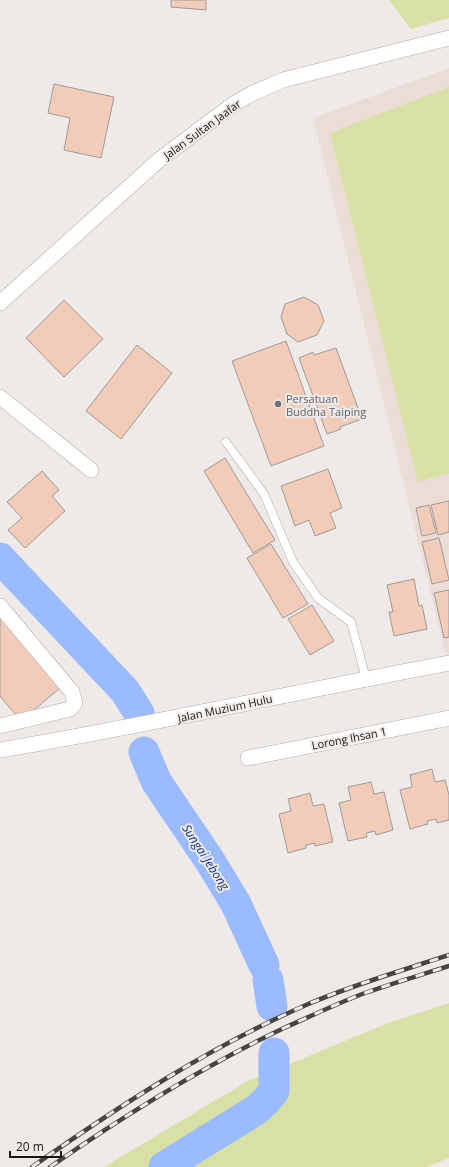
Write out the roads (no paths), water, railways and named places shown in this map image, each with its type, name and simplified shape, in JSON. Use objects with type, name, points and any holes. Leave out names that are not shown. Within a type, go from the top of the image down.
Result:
[{"type":"street","name":"Jalan Sultan Jaafar","points":[[0,303],[159,160],[235,103],[253,93],[283,80],[449,38]]},
{"type":"street","points":[[0,397],[91,470]]},
{"type":"street","points":[[0,606],[72,692],[75,703],[70,709],[0,726]]},
{"type":"street","name":"Jalan Muzium Hulu","points":[[0,750],[166,720],[449,663]]},
{"type":"street","name":"Lorong Ihsan 1","points":[[248,758],[449,718]]},
{"type":"lane","points":[[226,442],[264,494],[293,562],[318,598],[351,622],[366,679]]},
{"type":"waterway","name":"Sungai Jebong","points":[[0,558],[125,691],[139,713]]},
{"type":"waterway","name":"Sungai Jebong","points":[[144,752],[156,781],[210,861],[236,904],[264,965]]},
{"type":"waterway","name":"Sungai Jebong","points":[[268,980],[272,1006]]},
{"type":"waterway","name":"Sungai Jebong","points":[[164,1167],[256,1110],[265,1102],[274,1091],[274,1053]]},
{"type":"railway","points":[[32,1167],[131,1100],[234,1040],[323,998],[449,955]]},
{"type":"railway","points":[[50,1167],[135,1110],[194,1075],[253,1043],[355,997],[449,966]]},
{"type":"place","name":"Persatuan Buddha Taiping","points":[[278,404]]}]
